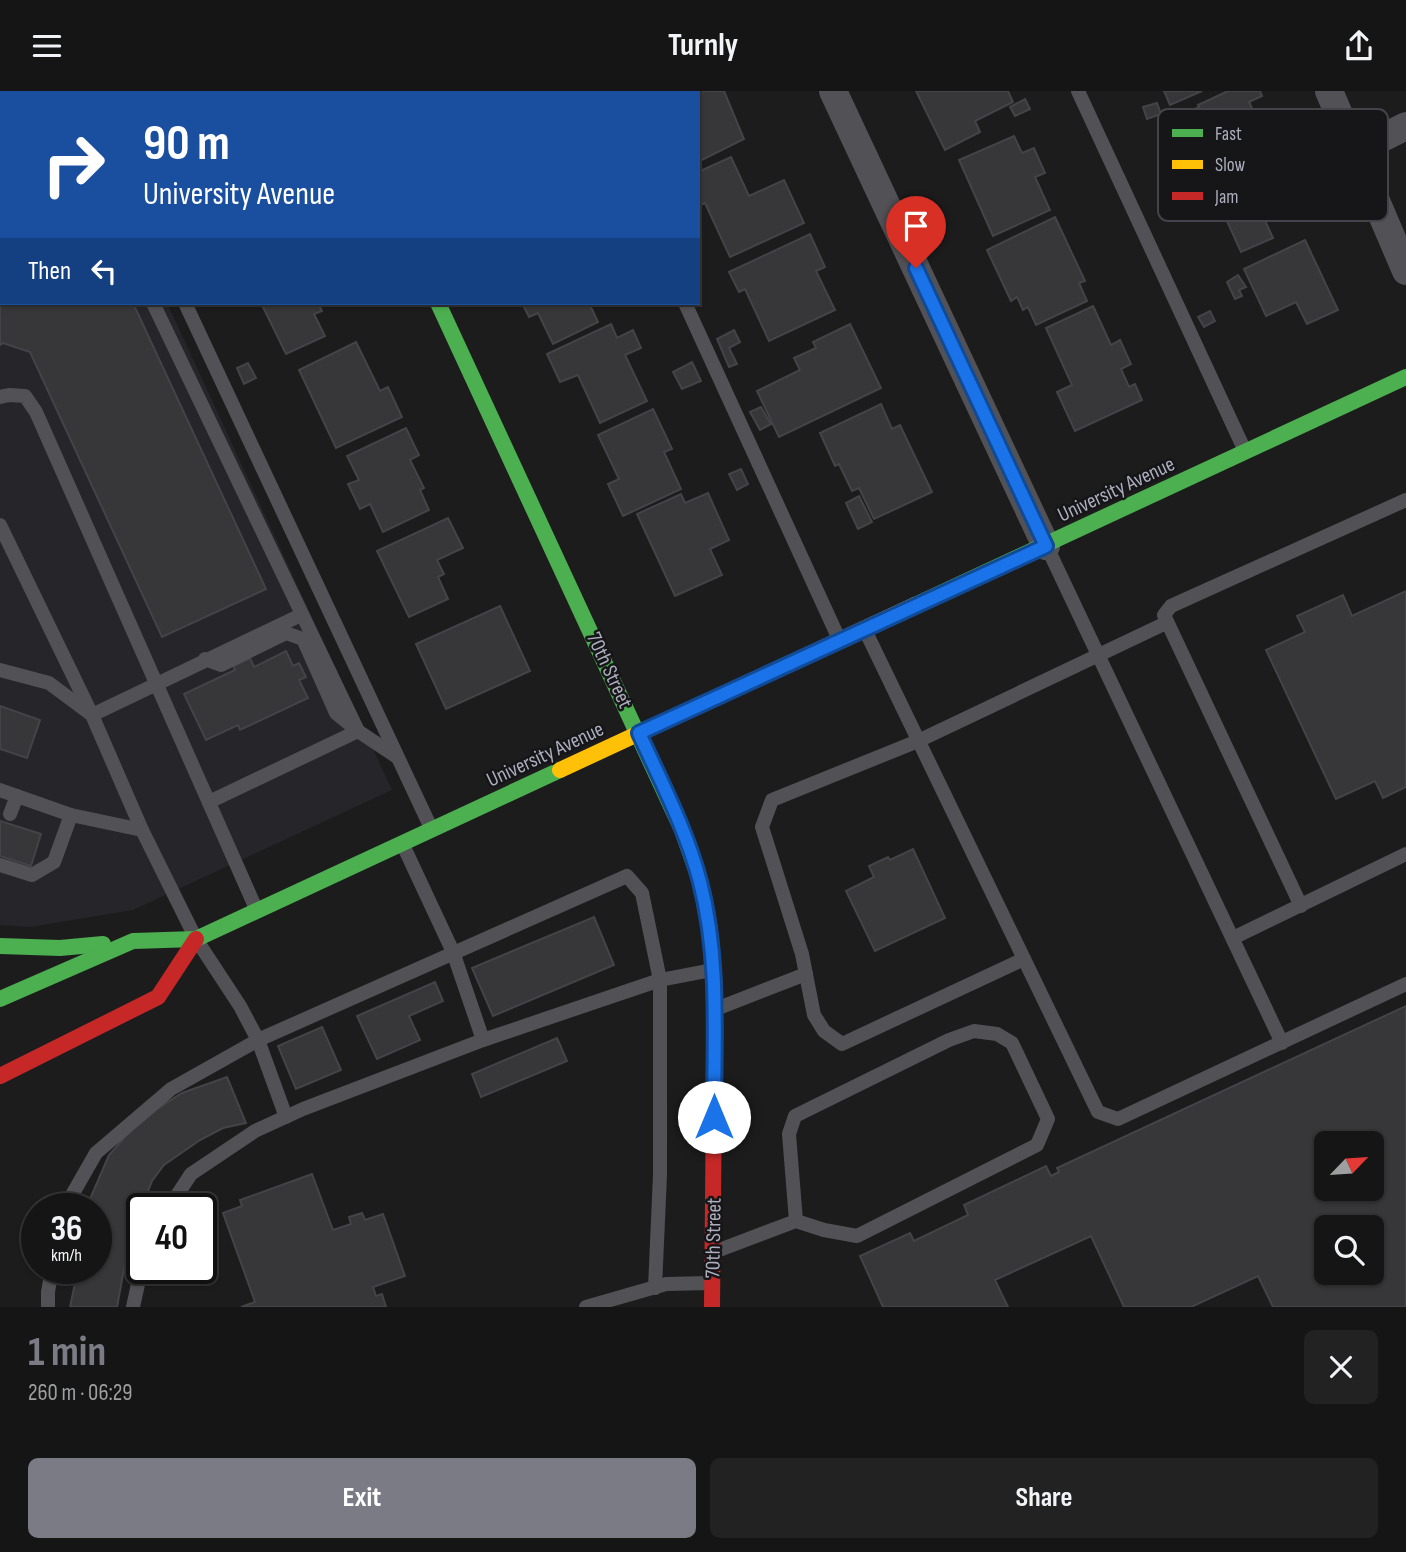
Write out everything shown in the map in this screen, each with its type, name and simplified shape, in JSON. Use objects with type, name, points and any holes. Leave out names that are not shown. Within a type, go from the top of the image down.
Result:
[{"type":"main road","name":"70th Street","points":[[439,305],[639,733],[682,830],[700,881],[710,930],[715,1009],[712,1307]]},
{"type":"main road","name":"University Avenue","points":[[0,999],[133,941],[196,939],[1406,377]]},
{"type":"main road","points":[[0,1076],[158,996],[196,939]]},
{"type":"main road","points":[[0,946],[60,949],[133,941]]},
{"type":"main road","points":[[0,1088],[29,1062]]},
{"type":"street","points":[[833,91],[1046,546]]},
{"type":"street","points":[[1329,91],[1337,109]]},
{"type":"street","points":[[1388,135],[1406,126]]},
{"type":"street","points":[[1386,221],[1404,262]]},
{"type":"lane","points":[[1078,91],[1245,451]]},
{"type":"lane","points":[[154,305],[358,731]]},
{"type":"lane","points":[[186,305],[432,831]]},
{"type":"lane","points":[[686,305],[839,641]]},
{"type":"lane","points":[[0,397],[25,396],[36,412],[257,911]]},
{"type":"lane","points":[[1301,907],[1164,615],[1171,606],[1406,500]]},
{"type":"lane","points":[[0,525],[92,715],[142,830],[196,939],[240,1006],[258,1040],[286,1117]]},
{"type":"lane","points":[[1046,546],[1282,1043]]},
{"type":"lane","points":[[92,715],[301,615]]},
{"type":"lane","points":[[1024,959],[842,1044],[824,1031],[814,1015],[802,954],[762,827],[772,800],[918,741],[1167,624]]},
{"type":"lane","points":[[864,629],[1098,1112],[1118,1119],[1406,984]]},
{"type":"lane","points":[[205,659],[221,666],[286,633],[303,639],[336,713],[398,757]]},
{"type":"lane","points":[[0,670],[49,683],[92,715]]},
{"type":"lane","points":[[209,802],[358,731]]},
{"type":"lane","points":[[0,790],[71,815],[142,830]]},
{"type":"lane","points":[[10,814],[17,796]]},
{"type":"lane","points":[[0,865],[32,875],[54,862],[71,815]]},
{"type":"lane","points":[[402,844],[453,952],[483,1040]]},
{"type":"lane","points":[[1233,938],[1406,854]]},
{"type":"lane","points":[[73,1193],[96,1153],[171,1089],[258,1040],[627,876],[642,893],[660,980],[660,1175],[655,1288]]},
{"type":"lane","points":[[179,1193],[191,1174],[255,1131],[286,1117],[483,1040],[660,980],[713,970]]},
{"type":"lane","points":[[715,1009],[806,974]]},
{"type":"lane","points":[[713,1253],[796,1221],[857,1236],[1037,1145],[1048,1119],[1012,1043],[997,1034],[974,1031],[949,1040],[795,1116],[789,1134],[796,1221]]},
{"type":"lane","points":[[586,1307],[666,1284],[712,1283]]},
{"type":"lane","points":[[48,1307],[49,1284]]},
{"type":"lane","points":[[134,1307],[138,1284]]},
{"type":"shaded area","points":[[0,305],[168,305],[392,790],[133,910],[30,927],[0,925]]},
{"type":"building","points":[[700,91],[724,91],[744,139],[700,161]]},
{"type":"building","points":[[916,91],[1008,91],[1013,102],[975,121],[980,132],[945,150]]},
{"type":"building","points":[[1164,91],[1202,91],[1170,105]]},
{"type":"building","points":[[1228,91],[1260,91],[1262,96],[1249,102],[1252,109],[1195,109]]},
{"type":"building","points":[[1025,99],[1030,109],[1015,116],[1010,107]]},
{"type":"building","points":[[1157,103],[1158,115],[1147,119],[1143,107]]},
{"type":"building","points":[[1014,136],[1022,153],[1034,148],[1045,173],[1035,177],[1050,210],[993,236],[959,160]]},
{"type":"building","points":[[731,157],[749,196],[784,180],[804,223],[730,257],[705,203],[700,205],[700,171]]},
{"type":"building","points":[[1055,217],[1085,281],[1079,283],[1087,301],[1036,325],[1028,307],[1023,310],[1017,297],[1011,301],[987,250]]},
{"type":"building","points":[[1227,221],[1265,221],[1273,238],[1241,252]]},
{"type":"building","points":[[810,234],[825,267],[816,271],[835,310],[769,341],[745,289],[739,292],[729,272]]},
{"type":"building","points":[[1305,240],[1338,310],[1307,324],[1296,302],[1266,316],[1244,269]]},
{"type":"building","points":[[1238,275],[1246,287],[1239,290],[1242,296],[1235,299],[1227,282]]},
{"type":"building","points":[[0,305],[134,305],[266,589],[162,637],[30,352],[3,343],[0,345]]},
{"type":"building","points":[[262,305],[319,305],[322,311],[314,314],[325,336],[286,354]]},
{"type":"building","points":[[523,305],[590,305],[598,322],[553,344],[538,313],[529,317]]},
{"type":"building","points":[[1093,306],[1111,345],[1120,340],[1131,364],[1121,369],[1129,387],[1135,384],[1142,400],[1075,431],[1057,392],[1072,385],[1046,328]]},
{"type":"building","points":[[1210,311],[1215,321],[1204,327],[1198,317]]},
{"type":"building","points":[[611,324],[617,338],[633,330],[641,348],[625,355],[647,401],[600,423],[578,375],[560,382],[547,354]]},
{"type":"building","points":[[850,324],[881,388],[779,437],[757,391],[800,370],[794,358],[816,348],[813,342]]},
{"type":"building","points":[[734,330],[740,342],[729,348],[737,364],[729,367],[717,339]]},
{"type":"building","points":[[356,342],[380,391],[388,387],[402,417],[336,448],[299,370]]},
{"type":"building","points":[[692,362],[701,381],[682,389],[673,372]]},
{"type":"building","points":[[248,363],[256,378],[244,384],[237,368]]},
{"type":"building","points":[[881,404],[892,429],[900,425],[932,492],[874,519],[859,488],[852,491],[839,464],[835,466],[820,433]]},
{"type":"building","points":[[761,407],[771,424],[760,430],[750,412]]},
{"type":"building","points":[[653,409],[672,449],[664,452],[681,489],[623,516],[608,484],[619,479],[598,435]]},
{"type":"building","points":[[406,428],[419,455],[410,460],[424,488],[420,490],[429,510],[383,532],[370,504],[360,509],[348,484],[359,480],[347,456]]},
{"type":"building","points":[[741,469],[748,484],[737,490],[729,474]]},
{"type":"building","points":[[708,493],[729,540],[710,549],[722,575],[675,596],[637,514],[681,494],[685,503]]},
{"type":"building","points":[[859,496],[872,522],[858,529],[846,503]]},
{"type":"building","points":[[448,518],[463,548],[437,560],[444,574],[438,577],[448,599],[409,617],[377,551]]},
{"type":"building","points":[[1406,591],[1406,787],[1383,798],[1375,781],[1336,799],[1266,650],[1305,632],[1297,616],[1343,595],[1352,616]]},
{"type":"building","points":[[500,606],[530,671],[446,709],[416,644]]},
{"type":"building","points":[[286,651],[293,666],[299,663],[306,677],[299,680],[308,698],[240,730],[238,725],[206,740],[184,694],[235,670],[233,666],[250,658],[254,667]]},
{"type":"building","points":[[0,706],[40,720],[27,758],[0,749]]},
{"type":"building","points":[[0,821],[41,834],[31,866],[0,856]]},
{"type":"building","points":[[913,849],[945,918],[875,951],[846,891],[874,877],[869,866]]},
{"type":"building","points":[[594,917],[614,965],[493,1016],[472,968]]},
{"type":"building","points":[[435,982],[443,1001],[409,1016],[420,1040],[377,1059],[357,1016]]},
{"type":"building","points":[[1406,1006],[1406,1307],[1273,1307],[1258,1276],[1191,1307],[1124,1307],[1091,1236],[995,1280],[1008,1307],[883,1307],[860,1256],[910,1233],[914,1241],[968,1215],[964,1205],[1046,1166],[1051,1176],[1059,1172],[1057,1168]]},
{"type":"building","points":[[322,1027],[341,1070],[296,1089],[278,1046]]},
{"type":"building","points":[[557,1038],[567,1061],[481,1097],[472,1074]]},
{"type":"building","points":[[227,1077],[246,1123],[223,1128],[164,1165],[152,1181],[147,1193],[126,1193],[126,1259],[117,1307],[70,1307],[75,1284],[112,1284],[112,1193],[93,1193],[109,1155],[140,1120],[182,1093]]},
{"type":"building","points":[[312,1174],[333,1230],[351,1224],[349,1217],[362,1213],[365,1220],[383,1214],[405,1276],[373,1287],[376,1296],[382,1294],[386,1307],[241,1307],[255,1302],[223,1213],[242,1206],[240,1200]]},
{"type":"traffic: fast","points":[[439,305],[682,830],[700,881],[710,930]]},
{"type":"traffic: fast","points":[[915,605],[1406,377]]},
{"type":"traffic: fast","points":[[0,999],[133,941],[196,939],[560,770]]},
{"type":"traffic: fast","points":[[0,946],[60,948],[103,944]]},
{"type":"traffic: slow","points":[[560,770],[915,605]]},
{"type":"traffic: jam","points":[[710,930],[715,990],[712,1307]]},
{"type":"traffic: jam","points":[[0,1076],[158,997],[196,939]]},
{"type":"route","points":[[714,1117],[715,991],[710,930],[700,881],[682,830],[639,733],[1046,546],[916,268]]}]
